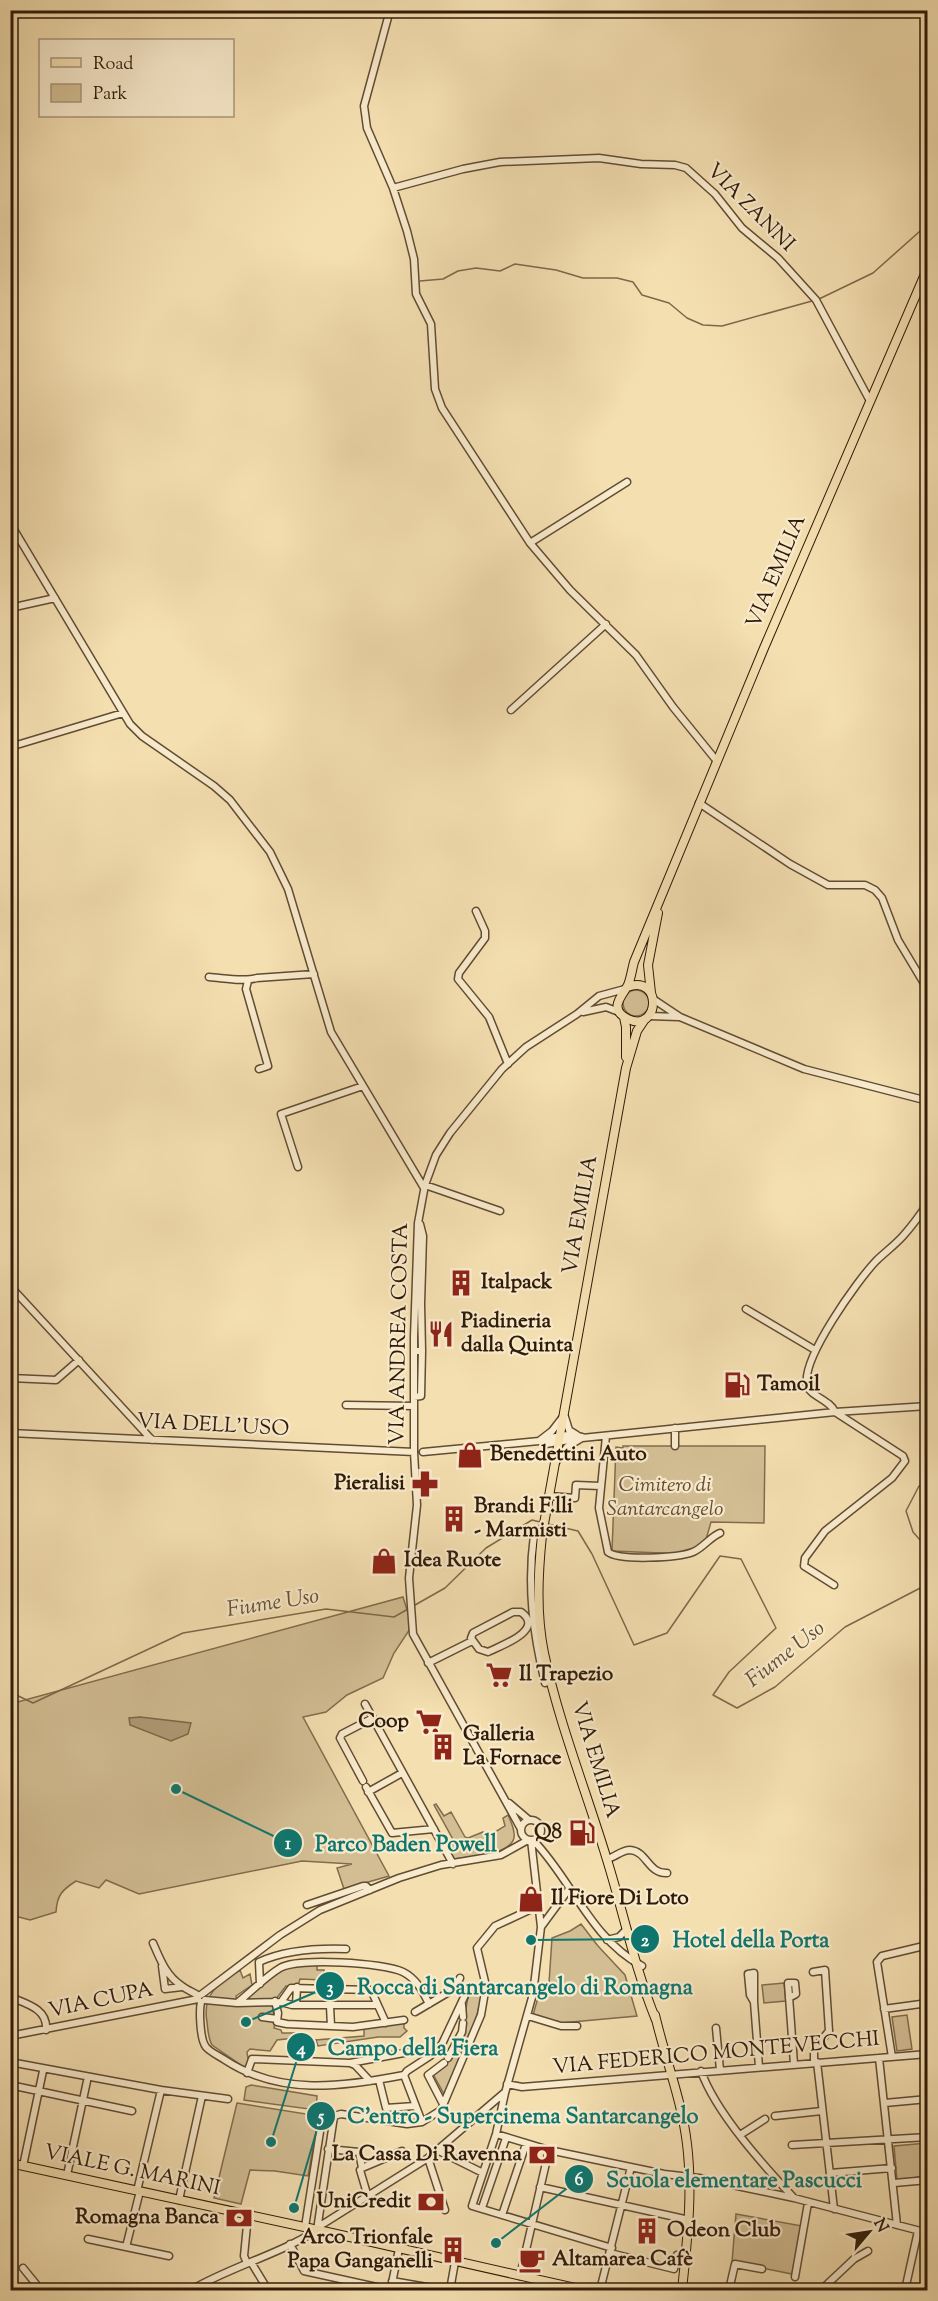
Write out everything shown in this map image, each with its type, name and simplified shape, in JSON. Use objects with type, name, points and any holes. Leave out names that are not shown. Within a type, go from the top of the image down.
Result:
[{"type":"main road","name":"VIA EMILIA","points":[[626,1068],[626,1027],[618,998],[626,988],[634,962],[716,760],[927,267]]},
{"type":"main road","name":"VIA EMILIA","points":[[637,1963],[551,1681],[540,1627],[538,1590],[548,1499],[626,1068],[637,1031],[652,1011],[648,965],[663,892]]},
{"type":"main road","points":[[626,988],[638,985],[648,990],[652,996]]},
{"type":"main road","points":[[622,1015],[634,1021],[647,1017]]},
{"type":"main road","points":[[637,1963],[656,2020]]},
{"type":"main road","points":[[637,1963],[672,2074],[687,2142],[690,2176],[689,2220],[682,2290]]},
{"type":"main road","name":"VIALE G. MARINI","points":[[10,2163],[304,2227],[318,2227],[399,2249],[584,2290]]},
{"type":"street","points":[[390,10],[364,106],[367,128],[393,188],[414,259],[417,294],[430,324],[438,397],[447,417],[530,543],[570,590],[636,655],[667,699],[716,760]]},
{"type":"street","name":"VIA ZANNI","points":[[393,188],[463,169],[500,162],[599,158],[641,164],[675,165],[692,172],[715,194],[742,228],[778,258],[815,299],[870,401]]},
{"type":"street","points":[[530,543],[627,482]]},
{"type":"street","points":[[10,523],[123,713],[142,736],[214,786],[230,800],[270,852],[288,890],[332,1032],[424,1187],[500,1211]]},
{"type":"street","points":[[10,608],[55,598]]},
{"type":"street","points":[[512,710],[606,624]]},
{"type":"street","points":[[10,747],[123,713]]},
{"type":"street","points":[[699,803],[790,864],[828,885],[865,885],[875,890],[882,898],[898,940],[927,990]]},
{"type":"street","points":[[476,911],[485,931],[485,938],[459,973],[458,979],[489,1017],[508,1064]]},
{"type":"street","points":[[209,977],[241,978],[248,981],[257,978],[314,974]]},
{"type":"street","points":[[248,981],[246,989],[268,1066],[259,1069]]},
{"type":"street","name":"VIA ANDREA COSTA","points":[[521,1831],[506,1800],[419,1647],[412,1630],[409,1578],[417,1505],[414,1452],[414,1351],[418,1304],[418,1218],[424,1187],[436,1155],[478,1097],[526,1047],[600,996],[626,988]]},
{"type":"street","points":[[652,996],[680,1017],[804,1069],[927,1101]]},
{"type":"street","name":"VIA ANDREA COSTA","points":[[577,1014],[606,1007],[616,1009],[622,1015]]},
{"type":"street","points":[[647,1017],[680,1017]]},
{"type":"street","points":[[298,1167],[281,1114],[363,1086]]},
{"type":"street","points":[[834,1585],[808,1570],[803,1564],[818,1539],[830,1526],[892,1478],[904,1463],[903,1456],[835,1412],[830,1403],[808,1388],[807,1379],[815,1350],[825,1332],[869,1269],[902,1237],[927,1203]]},
{"type":"street","points":[[10,1286],[152,1440]]},
{"type":"street","points":[[414,1397],[421,1396],[422,1351],[418,1304]]},
{"type":"street","points":[[746,1309],[815,1350]]},
{"type":"street","points":[[414,1351],[422,1351]]},
{"type":"street","points":[[10,1378],[56,1380],[79,1360]]},
{"type":"street","points":[[346,1405],[414,1406]]},
{"type":"street","points":[[423,1452],[559,1440],[567,1434],[606,1439],[675,1428],[835,1412],[927,1406]]},
{"type":"street","points":[[564,1413],[569,1430],[580,1437]]},
{"type":"street","points":[[542,1441],[557,1425],[564,1413]]},
{"type":"street","points":[[675,1428],[675,1446]]},
{"type":"street","name":"VIA DELL'USO","points":[[10,1433],[414,1452]]},
{"type":"street","points":[[555,1464],[567,1447],[580,1437]]},
{"type":"street","points":[[606,1439],[599,1508],[608,1552],[617,1557],[684,1555],[693,1552],[720,1533]]},
{"type":"street","points":[[542,1441],[552,1451],[555,1464]]},
{"type":"street","points":[[548,1499],[575,1498],[576,1485],[600,1486]]},
{"type":"street","points":[[534,1535],[530,1582],[533,1623],[544,1683],[551,1681]]},
{"type":"street","points":[[511,1612],[521,1612],[528,1620],[524,1634],[488,1652],[479,1649],[472,1641],[474,1632],[511,1612]]},
{"type":"street","points":[[428,1663],[472,1641]]},
{"type":"street","points":[[365,1704],[453,1864]]},
{"type":"street","points":[[372,1718],[342,1734],[339,1738],[366,1787],[392,1833],[434,1829]]},
{"type":"street","points":[[366,1787],[402,1773]]},
{"type":"street","name":"VIA ANDREA COSTA","points":[[506,1800],[529,1820]]},
{"type":"street","points":[[516,1846],[524,1823],[529,1820],[536,1821],[541,1825],[541,1835],[549,1858]]},
{"type":"street","points":[[521,1831],[549,1858],[607,1940],[637,1963]]},
{"type":"street","points":[[415,2012],[454,1989],[459,1981],[466,1993],[448,2034],[436,2051],[406,2071],[404,2075],[379,2080],[324,2086],[279,2082],[247,2073],[206,2048],[202,2038],[203,1997],[230,1972],[307,1917],[370,1890],[441,1865],[495,1857],[541,1835]]},
{"type":"street","points":[[531,1840],[541,1924],[533,1994],[507,2084],[496,2134],[472,2206],[674,2269],[677,2255],[686,2256]]},
{"type":"street","points":[[441,1865],[444,1861],[442,1844]]},
{"type":"street","points":[[607,1859],[627,1850],[634,1851],[640,1854],[654,1870],[667,1873]]},
{"type":"street","points":[[308,1905],[363,1886],[370,1890]]},
{"type":"street","points":[[541,1924],[569,1889]]},
{"type":"street","points":[[304,2227],[322,2119],[334,2118],[341,2114],[407,2124],[422,2122],[441,2110],[475,2034],[484,2005],[484,1975],[477,1948],[495,1926],[538,1906]]},
{"type":"street","points":[[524,1913],[534,1916],[541,1924]]},
{"type":"street","points":[[607,1940],[619,1937],[627,1929]]},
{"type":"street","points":[[153,1943],[162,1964],[165,1989],[183,1987]]},
{"type":"street","points":[[892,2056],[878,1959],[927,1945]]},
{"type":"street","points":[[260,1984],[259,1962],[270,1957],[316,1950],[346,1949]]},
{"type":"street","points":[[237,2003],[286,1965],[317,1961],[402,1971],[414,1979],[429,2004]]},
{"type":"street","points":[[162,1964],[183,1987],[203,1997],[237,2003],[278,2001],[296,2005],[377,2005]]},
{"type":"street","points":[[813,1972],[825,1970],[829,2031],[814,2049],[834,2209]]},
{"type":"street","points":[[277,2021],[278,2001],[291,1988],[297,1988],[371,1990],[386,2023]]},
{"type":"street","points":[[296,2005],[297,1988]]},
{"type":"street","points":[[10,1997],[39,2010],[45,2018],[46,2030]]},
{"type":"street","name":"VIA CUPA","points":[[10,2036],[203,1997]]},
{"type":"street","points":[[789,1998],[794,2064]]},
{"type":"street","points":[[754,2002],[759,2067]]},
{"type":"street","points":[[884,2009],[927,2003]]},
{"type":"street","points":[[443,2104],[428,2075],[446,2060],[462,2032],[462,2004]]},
{"type":"street","points":[[330,2006],[331,2026]]},
{"type":"street","points":[[528,2016],[561,2026],[577,2026]]},
{"type":"street","points":[[262,2018],[331,2026],[353,2026],[404,2020]]},
{"type":"street","points":[[716,2028],[720,2070]]},
{"type":"street","points":[[247,2073],[252,2059],[350,2062],[409,2052]]},
{"type":"street","name":"VIA FEDERICO MONTEVECCHI","points":[[507,2084],[522,2087],[927,2054]]},
{"type":"street","points":[[879,2058],[897,2225]]},
{"type":"street","points":[[10,2062],[161,2090],[228,2099]]},
{"type":"street","points":[[350,2062],[370,2081]]},
{"type":"street","points":[[22,2166],[43,2071]]},
{"type":"street","points":[[701,2072],[718,2103],[740,2135],[762,2164],[794,2198]]},
{"type":"street","points":[[404,2075],[422,2122]]},
{"type":"street","points":[[379,2080],[386,2108],[415,2106]]},
{"type":"street","points":[[67,2175],[87,2081]]},
{"type":"street","points":[[10,2085],[132,2111]]},
{"type":"street","points":[[126,2247],[161,2090]]},
{"type":"street","points":[[191,2290],[290,2244],[368,2197],[428,2158],[505,2093]]},
{"type":"street","points":[[179,2200],[202,2096]]},
{"type":"street","points":[[885,2103],[927,2099]]},
{"type":"street","points":[[775,2116],[822,2111]]},
{"type":"street","points":[[318,2227],[334,2118]]},
{"type":"street","points":[[740,2135],[765,2119]]},
{"type":"street","points":[[496,2134],[549,2150],[794,2198],[927,2233]]},
{"type":"street","points":[[792,2145],[927,2137]]},
{"type":"street","points":[[483,2205],[506,2138]]},
{"type":"street","points":[[502,2215],[526,2144]]},
{"type":"street","points":[[328,2149],[359,2152],[363,2168]]},
{"type":"street","points":[[437,2150],[483,2173]]},
{"type":"street","points":[[520,2276],[549,2150]]},
{"type":"street","points":[[368,2197],[360,2170],[402,2151]]},
{"type":"street","points":[[428,2158],[445,2210]]},
{"type":"street","points":[[600,2290],[631,2167]]},
{"type":"street","points":[[830,2173],[892,2168]]},
{"type":"street","points":[[312,2179],[324,2181]]},
{"type":"street","points":[[894,2183],[927,2180]]},
{"type":"street","points":[[540,2187],[689,2220]]},
{"type":"street","points":[[795,2277],[808,2203]]},
{"type":"street","points":[[248,2215],[244,2255],[268,2290]]},
{"type":"street","points":[[905,2290],[918,2231]]},
{"type":"street","points":[[88,2239],[169,2256]]},
{"type":"street","points":[[290,2244],[304,2271],[390,2290],[399,2249]]},
{"type":"street","points":[[821,2290],[854,2259],[868,2252]]},
{"type":"street","points":[[450,2290],[455,2262]]},
{"type":"street","points":[[729,2290],[735,2264],[762,2269]]},
{"type":"street","points":[[23,2268],[39,2290]]},
{"type":"street","points":[[392,2281],[444,2290]]},
{"type":"green space","points":[[636,990],[646,993],[649,1003],[646,1013],[636,1016],[626,1013],[623,1003],[626,993]]},
{"type":"green space","name":"Cimitero di Santarcangelo","points":[[623,1446],[765,1446],[764,1523],[711,1522],[705,1543],[685,1554],[612,1551],[616,1447],[623,1448]]},
{"type":"green space","points":[[403,1597],[412,1626],[394,1653],[383,1678],[347,1695],[326,1712],[303,1717],[389,1876],[344,1889],[337,1868],[352,1864],[302,1861],[139,1894],[106,1880],[99,1888],[76,1881],[61,1894],[56,1912],[30,1920],[11,1915],[10,1704]]},
{"type":"green space","points":[[436,1804],[444,1816],[451,1812],[465,1837],[468,1838],[483,1832],[487,1837],[505,1826],[503,1818],[508,1815],[514,1839],[508,1847],[494,1853],[492,1848],[486,1850],[486,1855],[454,1859],[447,1848],[455,1843],[434,1805]]},
{"type":"green space","points":[[581,1924],[625,1975],[637,2016],[561,2023],[533,2015],[541,1987],[547,1988],[549,1983],[552,1938]]},
{"type":"green space","points":[[317,1962],[317,1970],[324,1970],[324,1980],[300,1979],[298,1986],[286,1986],[272,2004],[274,2028],[281,2030],[282,2033],[297,2033],[295,2038],[277,2040],[270,2051],[250,2049],[247,2052],[249,2065],[244,2067],[212,2045],[208,2031],[207,2004],[213,1991],[225,1980],[240,1970],[243,1978],[250,1974],[252,1985],[236,1996],[237,2002],[280,1968]]},
{"type":"green space","points":[[784,1983],[786,2001],[764,2003],[762,1985]]},
{"type":"green space","points":[[484,1984],[469,2041],[444,2094],[433,2074],[452,2055],[459,2044],[464,2032],[468,1998],[476,1988]]},
{"type":"green space","points":[[907,2015],[912,2049],[897,2051],[892,2017]]},
{"type":"green space","points":[[404,2020],[404,2028],[407,2031],[400,2037],[378,2037],[318,2046],[316,2040],[364,2036],[364,2025]]},
{"type":"green space","points":[[251,2085],[317,2096],[316,2110],[244,2100],[246,2087]]},
{"type":"green space","points":[[237,2103],[319,2116],[308,2176],[250,2170],[241,2204],[214,2198]]},
{"type":"green space","points":[[927,2143],[927,2176],[897,2180],[894,2146]]},
{"type":"green space","points":[[736,2214],[802,2226],[792,2274],[732,2262]]},
{"type":"shaded area","points":[[140,1717],[191,1723],[188,1734],[171,1741],[130,1725],[129,1718]]},
{"type":"waterway","points":[[819,299],[873,273],[928,224]]},
{"type":"waterway","points":[[420,281],[443,279],[458,271],[476,268],[500,271],[515,264],[556,270],[583,278],[617,278],[633,282],[642,295],[669,303],[687,318],[703,325],[722,326],[812,301]]},
{"type":"waterway","name":"Fiume Uso","points":[[928,1486],[919,1486],[906,1511],[913,1532],[928,1549]]},
{"type":"waterway","name":"Fiume Uso","points":[[415,1605],[445,1588],[486,1548],[532,1520],[540,1522]]},
{"type":"waterway","name":"Fiume Uso","points":[[548,1524],[578,1531],[592,1554],[634,1645],[667,1633],[720,1556],[741,1559],[776,1628],[729,1672],[713,1695],[737,1708],[775,1687],[845,1627],[928,1584]]},
{"type":"waterway","name":"Fiume Uso","points":[[10,1692],[33,1703],[183,1633],[326,1609],[394,1617],[408,1609]]},
{"type":"place","name":"Italpack","points":[[461,1283]]},
{"type":"place","name":"Piadineria dalla Quinta","points":[[441,1334]]},
{"type":"place","name":"Tamoil","points":[[737,1385]]},
{"type":"place","name":"Benedettini Auto","points":[[470,1455]]},
{"type":"place","name":"Pieralisi","points":[[425,1484]]},
{"type":"place","name":"Brandi F.lli - Marmisti","points":[[454,1519]]},
{"type":"place","name":"Idea Ruote","points":[[384,1561]]},
{"type":"place","name":"Il Trapezio","points":[[499,1675]]},
{"type":"place","name":"Coop","points":[[429,1722]]},
{"type":"place","name":"Galleria La Fornace","points":[[443,1747]]},
{"type":"place","name":"Parco Baden Powell","points":[[176,1789]]},
{"type":"place","name":"Q8","points":[[582,1833]]},
{"type":"place","name":"Il Fiore Di Loto","points":[[531,1899]]},
{"type":"place","name":"Hotel della Porta","points":[[531,1940]]},
{"type":"place","name":"Rocca di Santarcangelo di Romagna","points":[[246,2022]]},
{"type":"place","name":"Campo della Fiera","points":[[271,2142]]},
{"type":"place","name":"La Cassa Di Ravenna","points":[[542,2155]]},
{"type":"place","name":"UniCredit","points":[[431,2202]]},
{"type":"place","name":"C'entro - Supercinema Santarcangelo","points":[[294,2208]]},
{"type":"place","name":"Romagna Banca","points":[[239,2218]]},
{"type":"place","name":"Odeon Club","points":[[647,2231]]},
{"type":"place","name":"Scuola elementare Pascucci","points":[[496,2243]]},
{"type":"place","name":"Arco Trionfale Papa Ganganelli","points":[[453,2250]]},
{"type":"place","name":"Altamarea Cafè","points":[[532,2260]]}]
